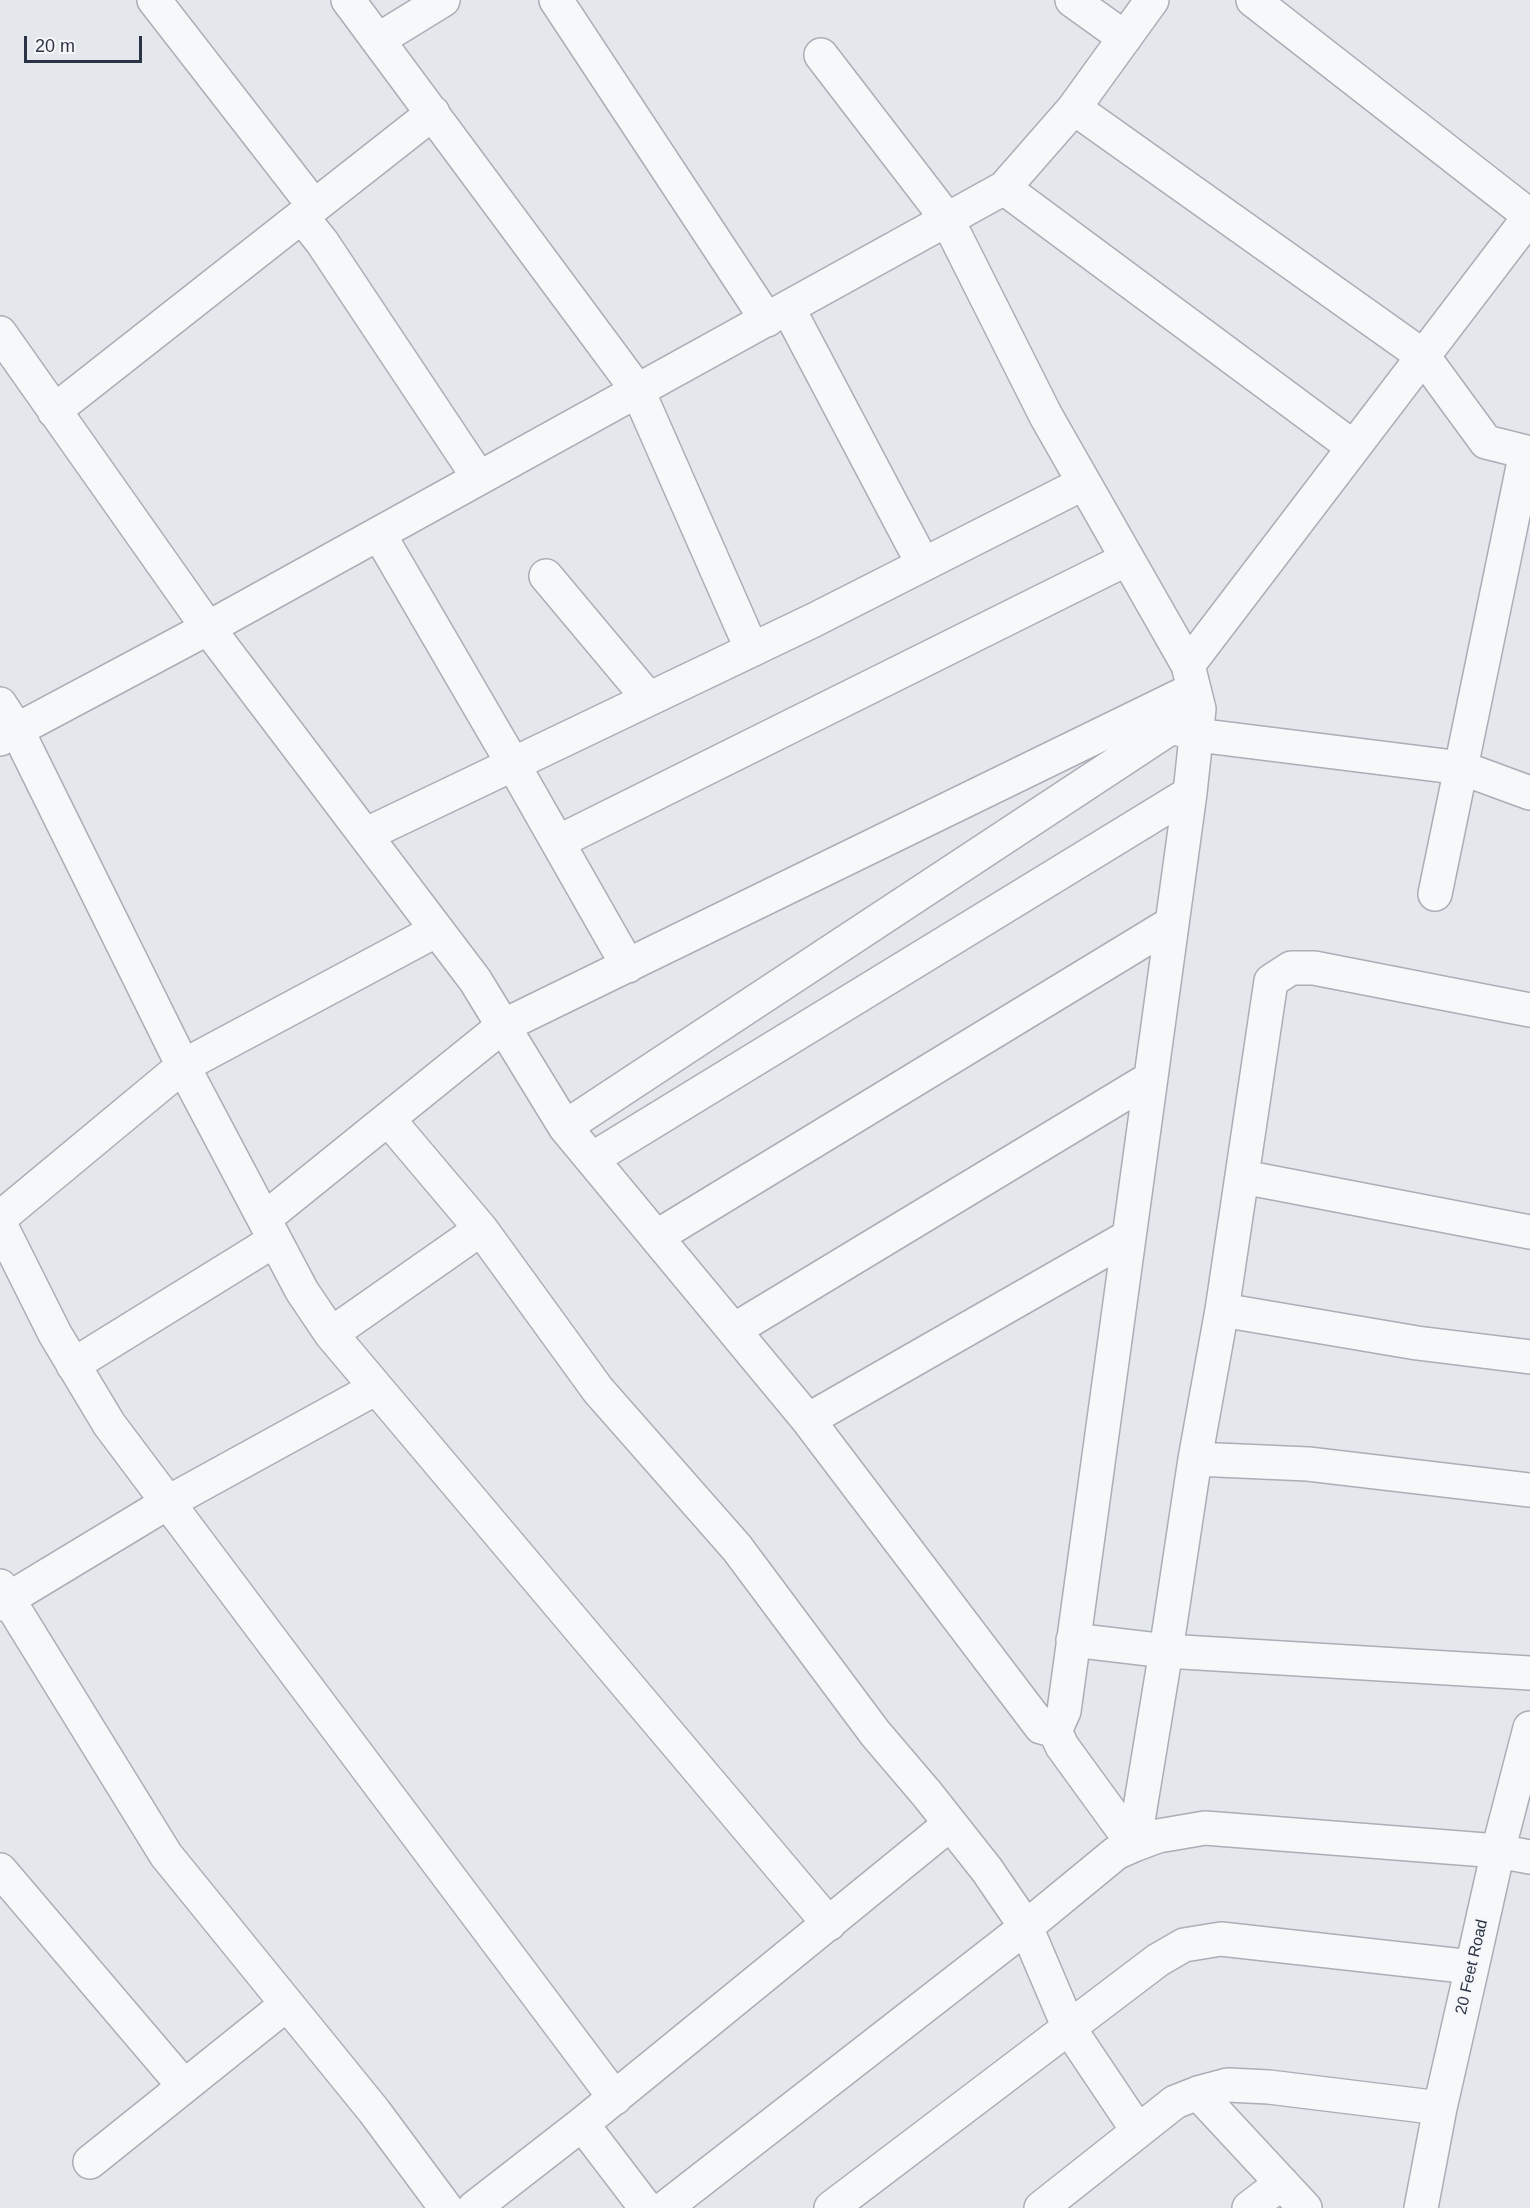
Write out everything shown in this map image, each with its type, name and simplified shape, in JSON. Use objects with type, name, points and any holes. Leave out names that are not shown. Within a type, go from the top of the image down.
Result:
[{"type":"street","points":[[154,0],[308,211],[322,242],[480,478]]},
{"type":"street","points":[[348,0],[638,391],[752,650]]},
{"type":"street","points":[[378,40],[443,0]]},
{"type":"street","points":[[556,0],[777,314],[923,564]]},
{"type":"street","points":[[1072,0],[1125,38]]},
{"type":"street","points":[[829,1924],[331,1334],[302,1290],[269,1229],[6,724],[208,628],[1004,188],[1074,108],[1152,0]]},
{"type":"street","points":[[565,1127],[1190,705],[1353,447],[1530,216],[1254,0]]},
{"type":"street","points":[[821,55],[948,219],[1046,416],[1127,559],[1190,705],[1190,793],[1064,1711],[1055,1731]]},
{"type":"street","points":[[1074,108],[1423,357],[1486,442],[1528,453],[1435,894]]},
{"type":"street","points":[[54,411],[433,113]]},
{"type":"street","points":[[1004,188],[1353,447]]},
{"type":"street","points":[[0,333],[208,628],[475,980],[565,1127],[808,1420],[1041,1727],[1055,1731],[1062,1746],[1134,1845]]},
{"type":"street","points":[[365,835],[752,650],[1084,483]]},
{"type":"street","points":[[379,534],[628,966]]},
{"type":"street","points":[[558,842],[1127,559]]},
{"type":"street","points":[[546,576],[649,699]]},
{"type":"street","points":[[73,1365],[269,1229],[388,1119],[503,1026],[1190,705],[1462,768],[1530,793]]},
{"type":"street","points":[[592,1159],[1190,793]]},
{"type":"street","points":[[656,1237],[1172,923]]},
{"type":"street","points":[[0,1218],[183,1066],[437,930]]},
{"type":"street","points":[[1134,1845],[1195,1459],[1222,1310],[1271,981],[1291,968],[1314,968],[1530,1010]]},
{"type":"street","points":[[734,1330],[1151,1078]]},
{"type":"street","points":[[388,1119],[481,1229],[598,1390],[737,1548],[875,1733],[987,1870],[1026,1927],[1069,2028],[1138,2131]]},
{"type":"street","points":[[1243,1177],[1530,1232]]},
{"type":"street","points":[[0,1224],[55,1334],[109,1424],[615,2098]]},
{"type":"street","points":[[331,1334],[481,1229]]},
{"type":"street","points":[[808,1420],[1128,1237]]},
{"type":"street","points":[[1222,1310],[1417,1343],[1530,1357]]},
{"type":"street","points":[[376,1388],[2,1597],[166,1855],[374,2111],[446,2208]]},
{"type":"street","points":[[1195,1459],[1308,1464],[1530,1490]]},
{"type":"street","points":[[1072,1640],[1166,1652],[1530,1673]]},
{"type":"street","name":"20 Feet Road","points":[[1421,2208],[1440,2109],[1498,1851],[1530,1728]]},
{"type":"street","points":[[474,2208],[615,2098],[950,1824]]},
{"type":"street","points":[[665,2208],[1026,1927],[1116,1853],[1134,1845],[1158,1836],[1205,1828],[1498,1851],[1530,1857]]},
{"type":"street","points":[[0,1870],[184,2086]]},
{"type":"street","points":[[831,2208],[1158,1960],[1184,1945],[1221,1939],[1472,1967]]},
{"type":"street","points":[[90,2162],[287,2004]]},
{"type":"street","points":[[1041,2208],[1175,2102],[1198,2092],[1228,2085],[1269,2087],[1440,2109]]},
{"type":"street","points":[[1198,2092],[1305,2208]]},
{"type":"street","points":[[582,2124],[646,2208]]},
{"type":"street","points":[[1249,2208],[1282,2182]]}]
